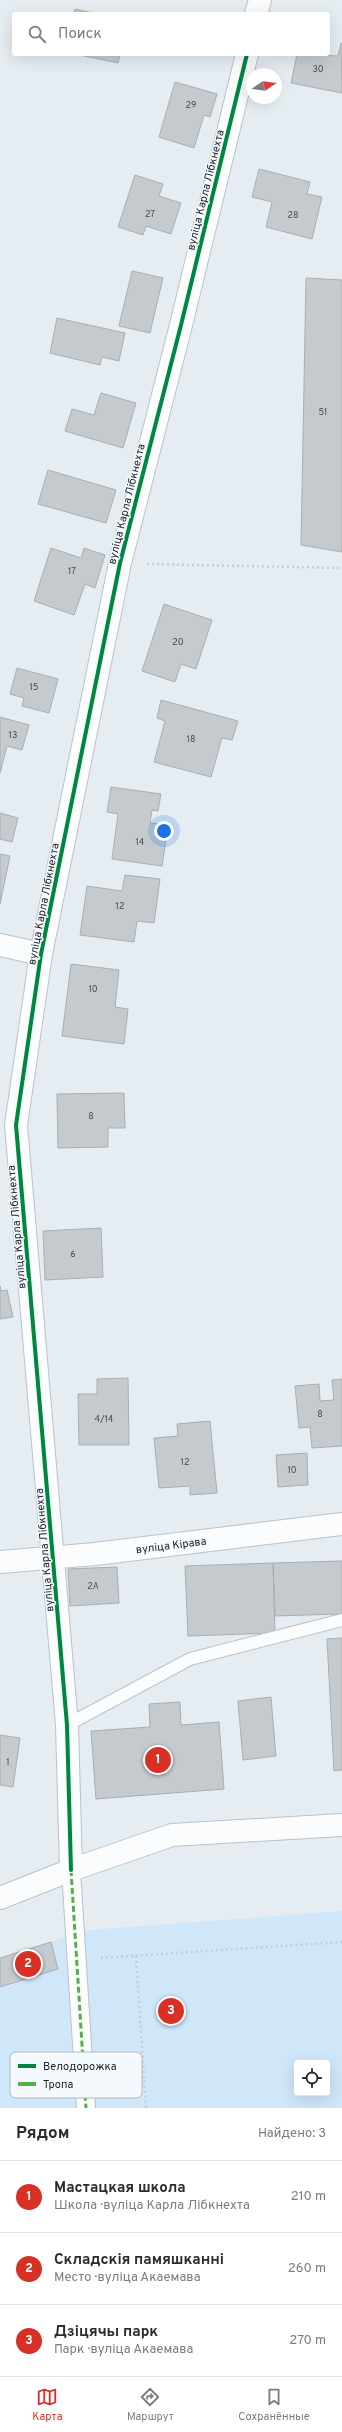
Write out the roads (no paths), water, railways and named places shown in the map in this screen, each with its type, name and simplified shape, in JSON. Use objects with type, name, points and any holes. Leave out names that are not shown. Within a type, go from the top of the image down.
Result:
[{"type":"street","points":[[257,12],[260,0]]},
{"type":"street","name":"вуліца Карла Лібкнехта","points":[[71,1870],[67,1725],[16,1125],[41,954],[120,563],[181,325],[247,56]]},
{"type":"street","points":[[0,945],[41,954]]},
{"type":"street","name":"вуліца Кірава","points":[[0,1562],[54,1558],[342,1524]]},
{"type":"street","points":[[0,1898],[71,1870],[172,1835],[342,1825]]},
{"type":"street","points":[[71,1870],[83,2052]]},
{"type":"street","points":[[85,2098],[86,2108]]},
{"type":"lane","points":[[67,1725],[190,1660],[342,1620]]},
{"type":"place","name":"Мастацкая школа","points":[[158,1760]]},
{"type":"place","name":"Складскія памяшканні","points":[[28,1964]]},
{"type":"place","name":"Дзіцячы парк","points":[[171,2011]]}]
